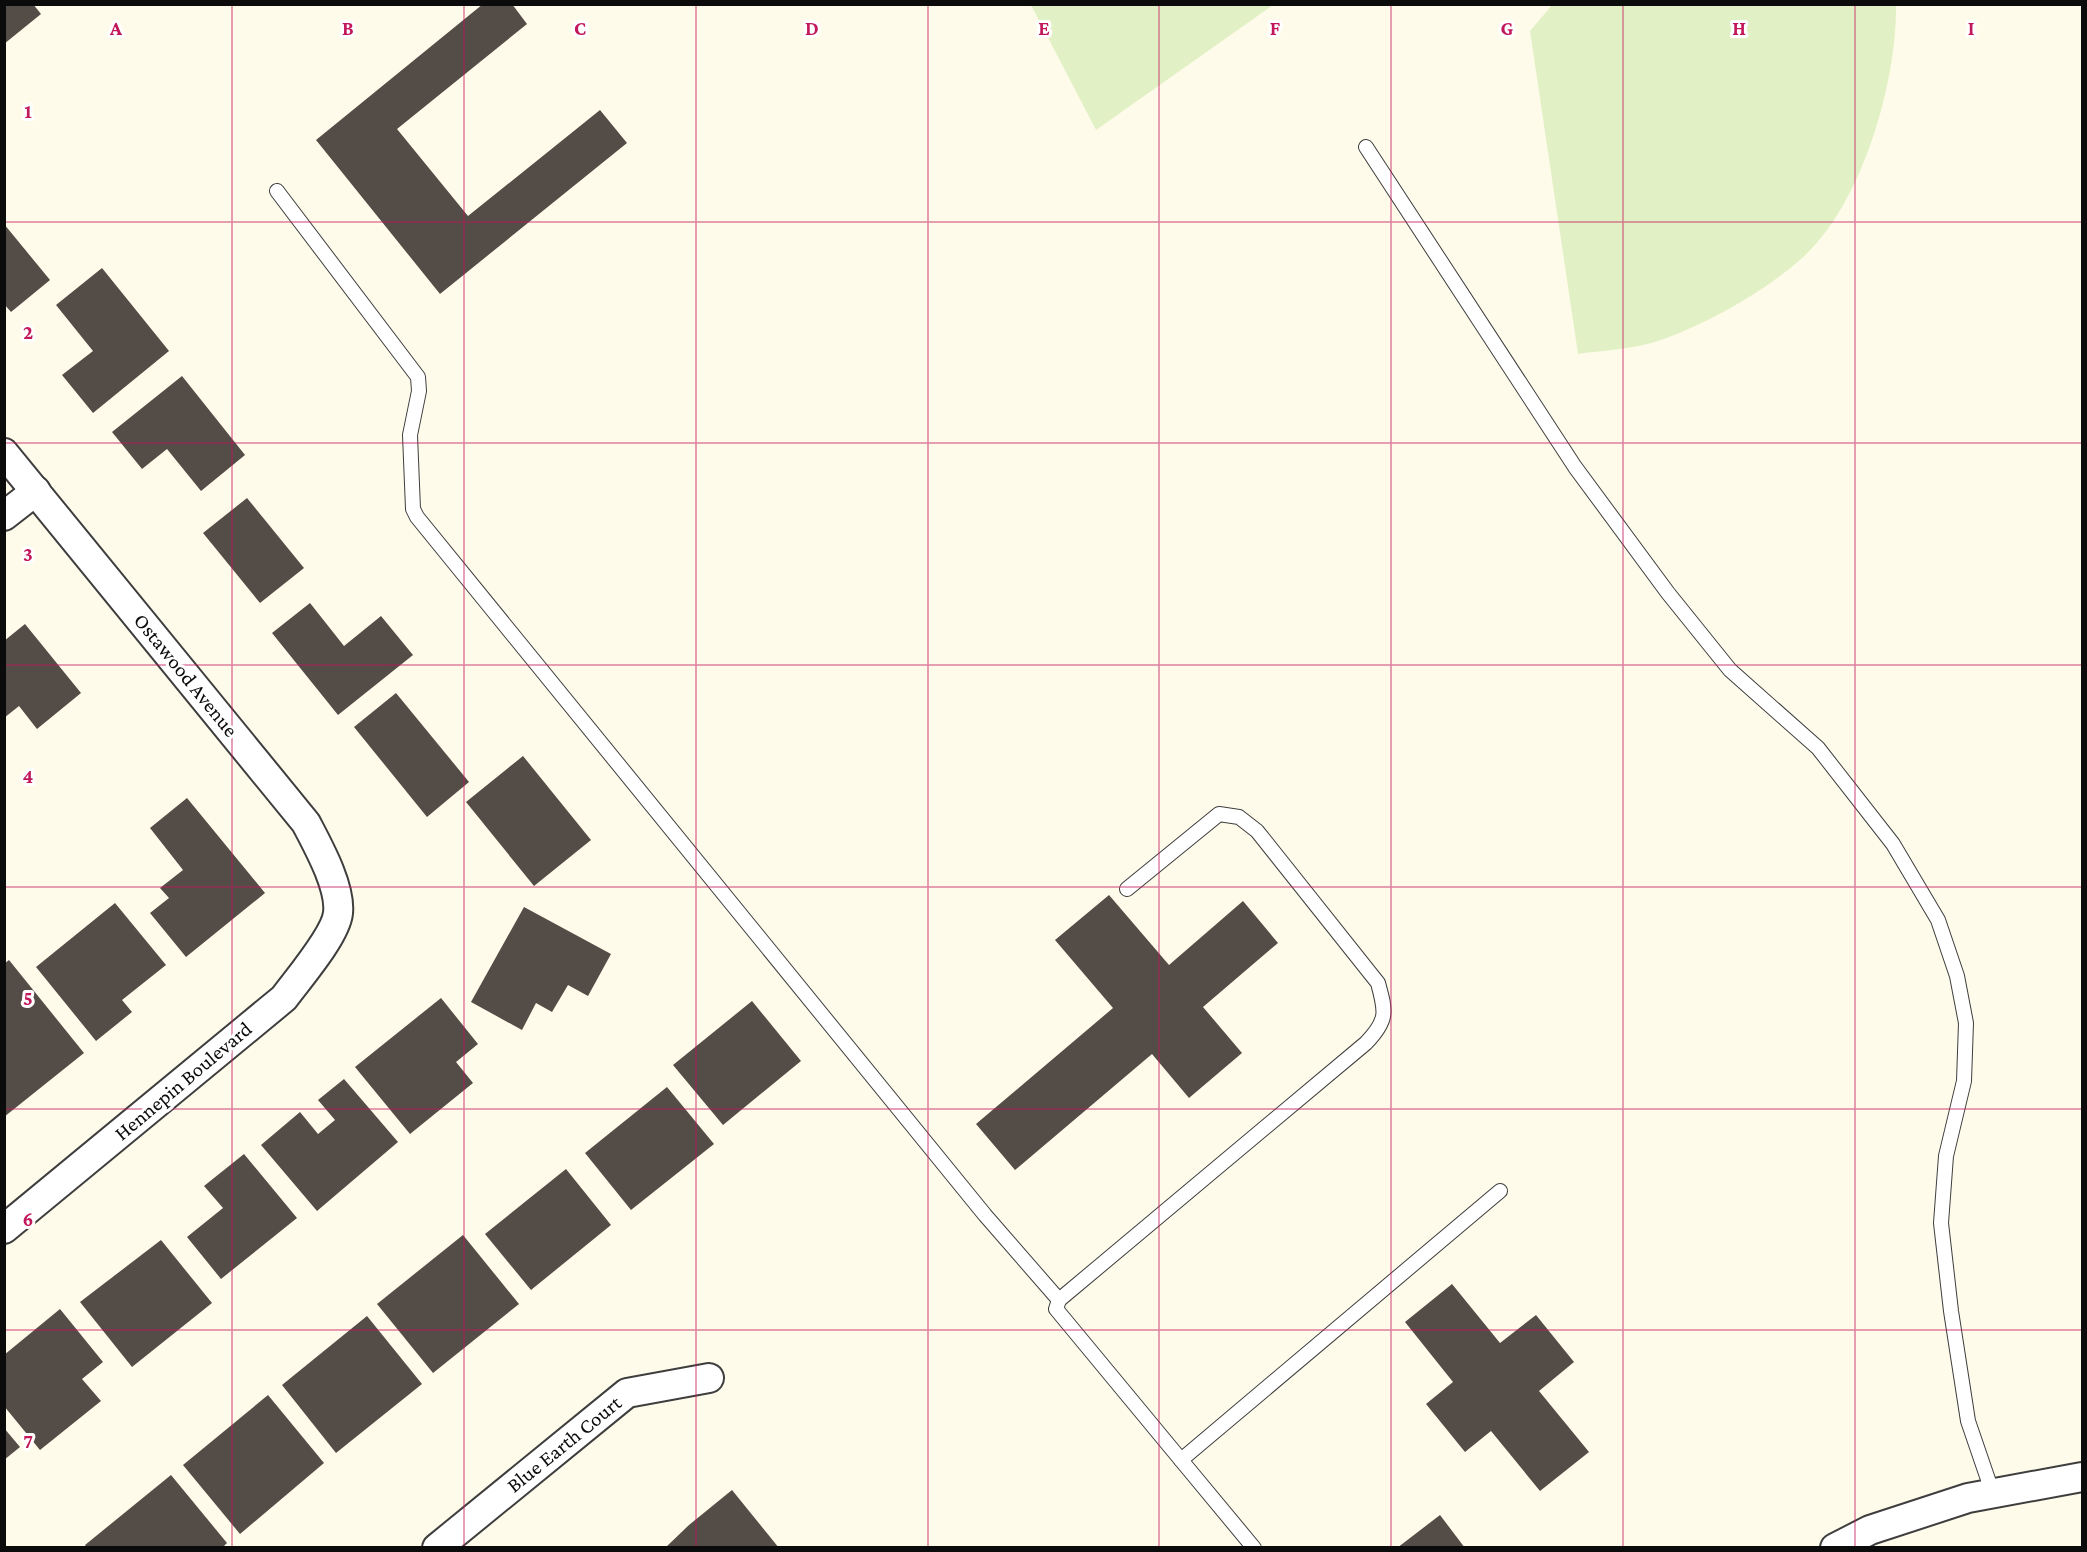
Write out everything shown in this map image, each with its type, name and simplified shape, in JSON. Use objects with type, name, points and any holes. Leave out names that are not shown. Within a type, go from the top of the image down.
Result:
[{"type":"street","name":"Ostawood Avenue","points":[[4,453],[306,823],[330,870],[338,913]]},
{"type":"street","points":[[4,516],[36,491]]},
{"type":"street","name":"Hennepin Boulevard","points":[[4,1228],[284,998],[319,953],[338,913]]},
{"type":"street","name":"Blue Earth Court","points":[[437,1548],[627,1393],[709,1378]]},
{"type":"street","points":[[1835,1548],[1870,1530],[1968,1498],[2082,1477]]},
{"type":"lane","points":[[1366,147],[1575,467],[1668,593],[1730,670],[1818,748],[1893,844],[1938,920],[1957,976],[1966,1023],[1964,1081],[1946,1156],[1941,1222],[1951,1311],[1968,1421],[1993,1494]]},
{"type":"lane","points":[[277,191],[418,377],[420,391],[410,435],[413,509],[417,517],[985,1215],[1059,1300]]},
{"type":"lane","points":[[1126,889],[1219,814],[1239,817],[1257,831],[1378,983],[1386,1011],[1378,1030],[1366,1043],[1059,1300],[1056,1309],[1254,1548]]},
{"type":"lane","points":[[1181,1460],[1500,1191]]},
{"type":"green space","points":[[1031,5],[1273,5],[1096,130]]},
{"type":"green space","points":[[1552,5],[1896,5],[1895,36],[1890,70],[1872,141],[1842,208],[1823,236],[1801,259],[1770,283],[1700,324],[1643,345],[1578,354],[1530,31]]},
{"type":"building","points":[[4,4],[33,4],[41,14],[4,44]]},
{"type":"building","points":[[483,4],[512,4],[527,24],[397,129],[468,216],[600,110],[627,143],[440,294],[316,140]]},
{"type":"building","points":[[4,224],[50,280],[11,312],[4,304]]},
{"type":"building","points":[[102,268],[169,351],[93,413],[62,375],[93,351],[56,305]]},
{"type":"building","points":[[182,376],[245,455],[201,491],[167,449],[142,469],[112,432]]},
{"type":"building","points":[[247,498],[304,568],[260,603],[203,533]]},
{"type":"building","points":[[310,603],[344,646],[381,616],[413,655],[338,715],[272,633]]},
{"type":"building","points":[[25,624],[81,693],[37,729],[19,706],[4,718],[4,641]]},
{"type":"building","points":[[396,693],[469,782],[427,817],[354,727]]},
{"type":"building","points":[[523,756],[591,840],[534,886],[466,802]]},
{"type":"building","points":[[187,798],[265,893],[186,957],[150,913],[169,898],[160,888],[183,870],[150,828]]},
{"type":"building","points":[[1109,895],[1169,965],[1243,901],[1278,943],[1203,1007],[1242,1053],[1189,1098],[1152,1054],[1015,1170],[976,1124],[1113,1008],[1055,940]]},
{"type":"building","points":[[115,903],[166,965],[122,1000],[132,1012],[96,1041],[36,967]]},
{"type":"building","points":[[524,907],[611,954],[588,996],[568,985],[552,1012],[536,1003],[522,1030],[471,1002]]},
{"type":"building","points":[[9,960],[84,1053],[4,1117],[4,964]]},
{"type":"building","points":[[441,998],[478,1044],[456,1062],[473,1083],[410,1134],[355,1067]]},
{"type":"building","points":[[752,1001],[801,1061],[723,1125],[673,1065]]},
{"type":"building","points":[[344,1079],[398,1142],[317,1211],[261,1145],[300,1112],[318,1134],[335,1120],[318,1100]]},
{"type":"building","points":[[667,1087],[714,1144],[631,1210],[585,1153]]},
{"type":"building","points":[[244,1154],[297,1218],[221,1279],[187,1237],[223,1208],[204,1186]]},
{"type":"building","points":[[566,1169],[611,1225],[531,1290],[485,1234]]},
{"type":"building","points":[[463,1235],[519,1304],[433,1373],[377,1304]]},
{"type":"building","points":[[161,1240],[212,1303],[132,1367],[80,1302]]},
{"type":"building","points":[[1452,1284],[1500,1343],[1536,1315],[1574,1362],[1539,1391],[1589,1452],[1540,1491],[1491,1431],[1465,1452],[1426,1404],[1453,1382],[1405,1322]]},
{"type":"building","points":[[60,1309],[103,1362],[82,1379],[101,1401],[40,1450],[4,1406],[4,1355]]},
{"type":"building","points":[[367,1316],[422,1384],[336,1453],[282,1385]]},
{"type":"building","points":[[268,1395],[324,1463],[240,1534],[183,1465]]},
{"type":"building","points":[[4,1428],[20,1447],[4,1460]]},
{"type":"building","points":[[171,1475],[227,1543],[222,1548],[87,1548],[85,1545]]},
{"type":"building","points":[[732,1490],[779,1548],[665,1548],[689,1525]]},
{"type":"building","points":[[1440,1515],[1465,1548],[1397,1548]]}]
